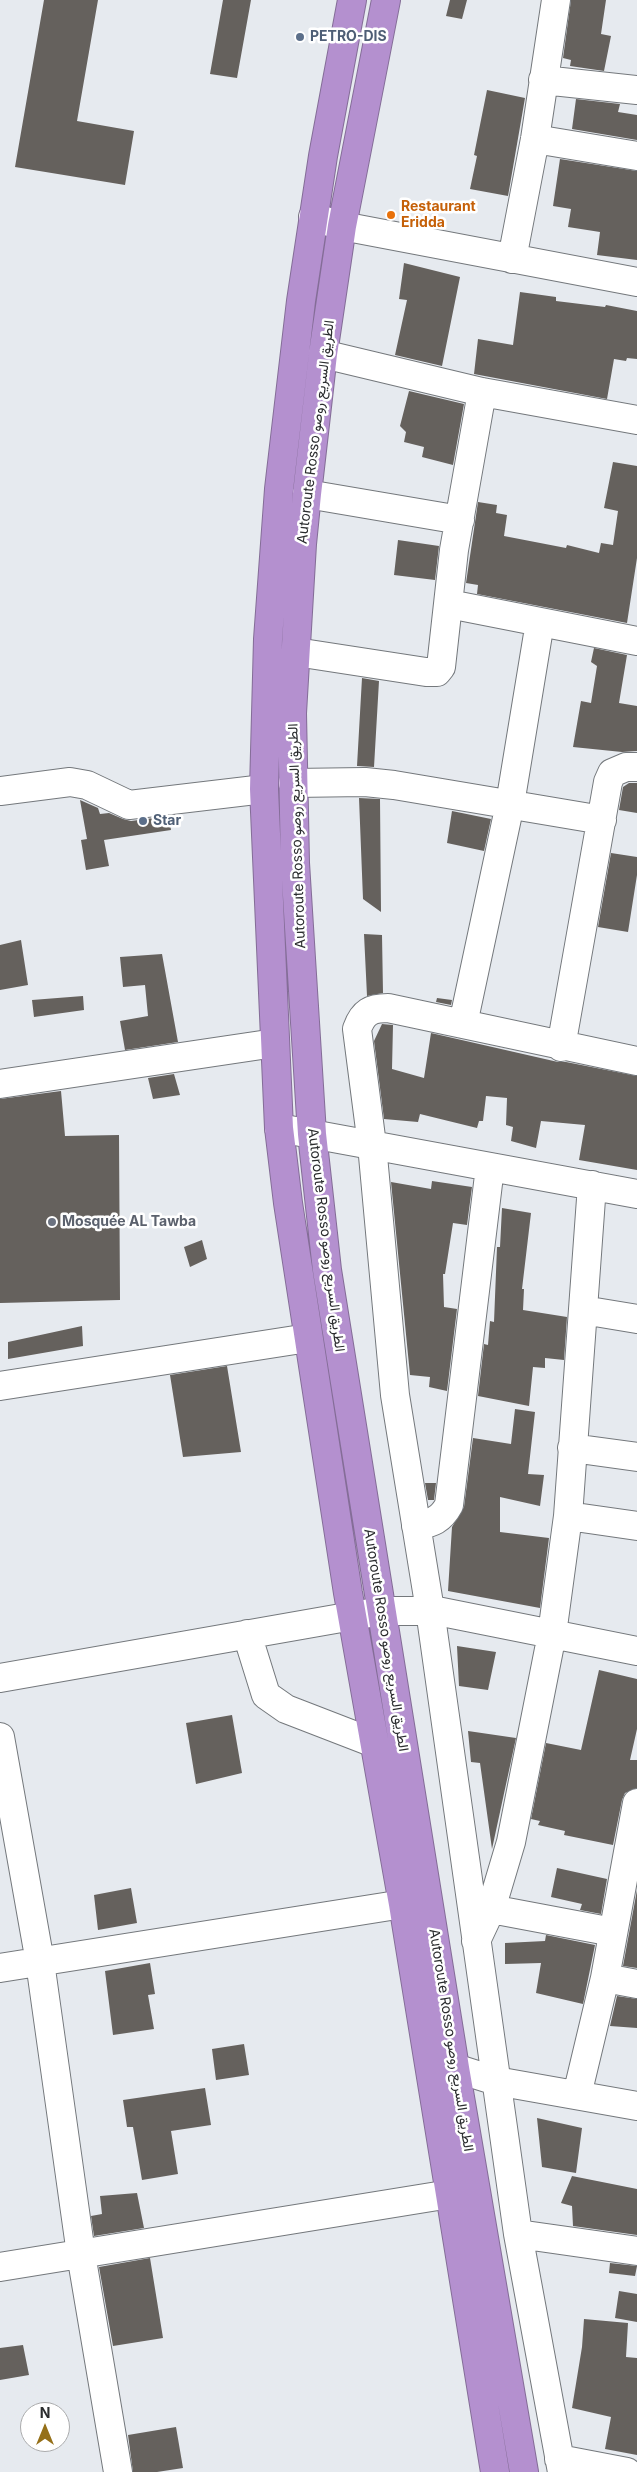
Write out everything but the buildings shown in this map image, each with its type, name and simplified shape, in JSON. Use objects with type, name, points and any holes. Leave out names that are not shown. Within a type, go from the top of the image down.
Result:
[{"type":"highway","name":"Autoroute Rosso الطريق السريع روصو","points":[[352,0],[314,217],[279,489],[268,639],[264,789],[279,1128],[308,1338],[352,1616],[402,1904],[496,2472]]},
{"type":"highway","name":"Autoroute Rosso الطريق السريع روصو","points":[[386,0],[342,226],[323,354],[307,494],[296,652],[293,783],[295,863],[312,1134],[327,1270],[380,1611],[524,2472]]},
{"type":"street","points":[[512,259],[535,139],[542,80],[556,0]]},
{"type":"street","points":[[542,80],[637,90]]},
{"type":"street","points":[[535,139],[637,156]]},
{"type":"street","points":[[314,217],[342,226],[637,282]]},
{"type":"street","points":[[323,354],[482,392],[637,420]]},
{"type":"street","points":[[296,652],[426,672],[437,672],[441,667],[444,658],[460,520],[482,392]]},
{"type":"street","points":[[307,494],[460,520]]},
{"type":"street","points":[[449,604],[637,639]]},
{"type":"street","points":[[463,1024],[510,804],[540,622]]},
{"type":"street","points":[[561,1047],[608,782],[612,773],[626,767],[637,767]]},
{"type":"street","points":[[0,791],[70,782],[87,785],[129,805],[264,789]]},
{"type":"street","points":[[293,783],[365,782],[394,785],[602,820]]},
{"type":"street","points":[[627,2472],[560,2465],[518,2234],[430,1610],[395,1395],[372,1145],[358,1049],[357,1029],[367,1011],[388,1008],[561,1047],[637,1061]]},
{"type":"street","points":[[0,1084],[275,1043]]},
{"type":"street","points":[[279,1128],[637,1194]]},
{"type":"street","points":[[416,1526],[439,1519],[449,1505],[490,1167]]},
{"type":"street","points":[[476,1941],[491,1909],[511,1842],[552,1634],[568,1516],[592,1186]]},
{"type":"street","points":[[584,1310],[637,1319]]},
{"type":"street","points":[[0,1386],[308,1338]]},
{"type":"street","points":[[572,1448],[637,1457]]},
{"type":"street","points":[[568,1516],[637,1526]]},
{"type":"street","points":[[0,1678],[380,1611],[430,1610],[637,1651]]},
{"type":"street","points":[[247,1634],[266,1694],[286,1709],[374,1743]]},
{"type":"street","points":[[0,1737],[40,1962],[81,2254],[118,2472]]},
{"type":"street","points":[[577,2095],[605,1978],[623,1918],[637,1803]]},
{"type":"street","points":[[0,1968],[402,1904]]},
{"type":"street","points":[[491,1909],[623,1918]]},
{"type":"street","points":[[605,1978],[637,1984]]},
{"type":"street","points":[[455,2068],[496,2081],[637,2106]]},
{"type":"street","points":[[0,2267],[450,2194]]},
{"type":"street","points":[[518,2234],[637,2251]]},
{"type":"place","name":"PETRO-DIS","points":[[300,37]]},
{"type":"place","name":"Restaurant Eridda","points":[[391,215]]},
{"type":"place","name":"Star","points":[[143,821]]},
{"type":"place","name":"Mosquée AL Tawba","points":[[52,1222]]}]
